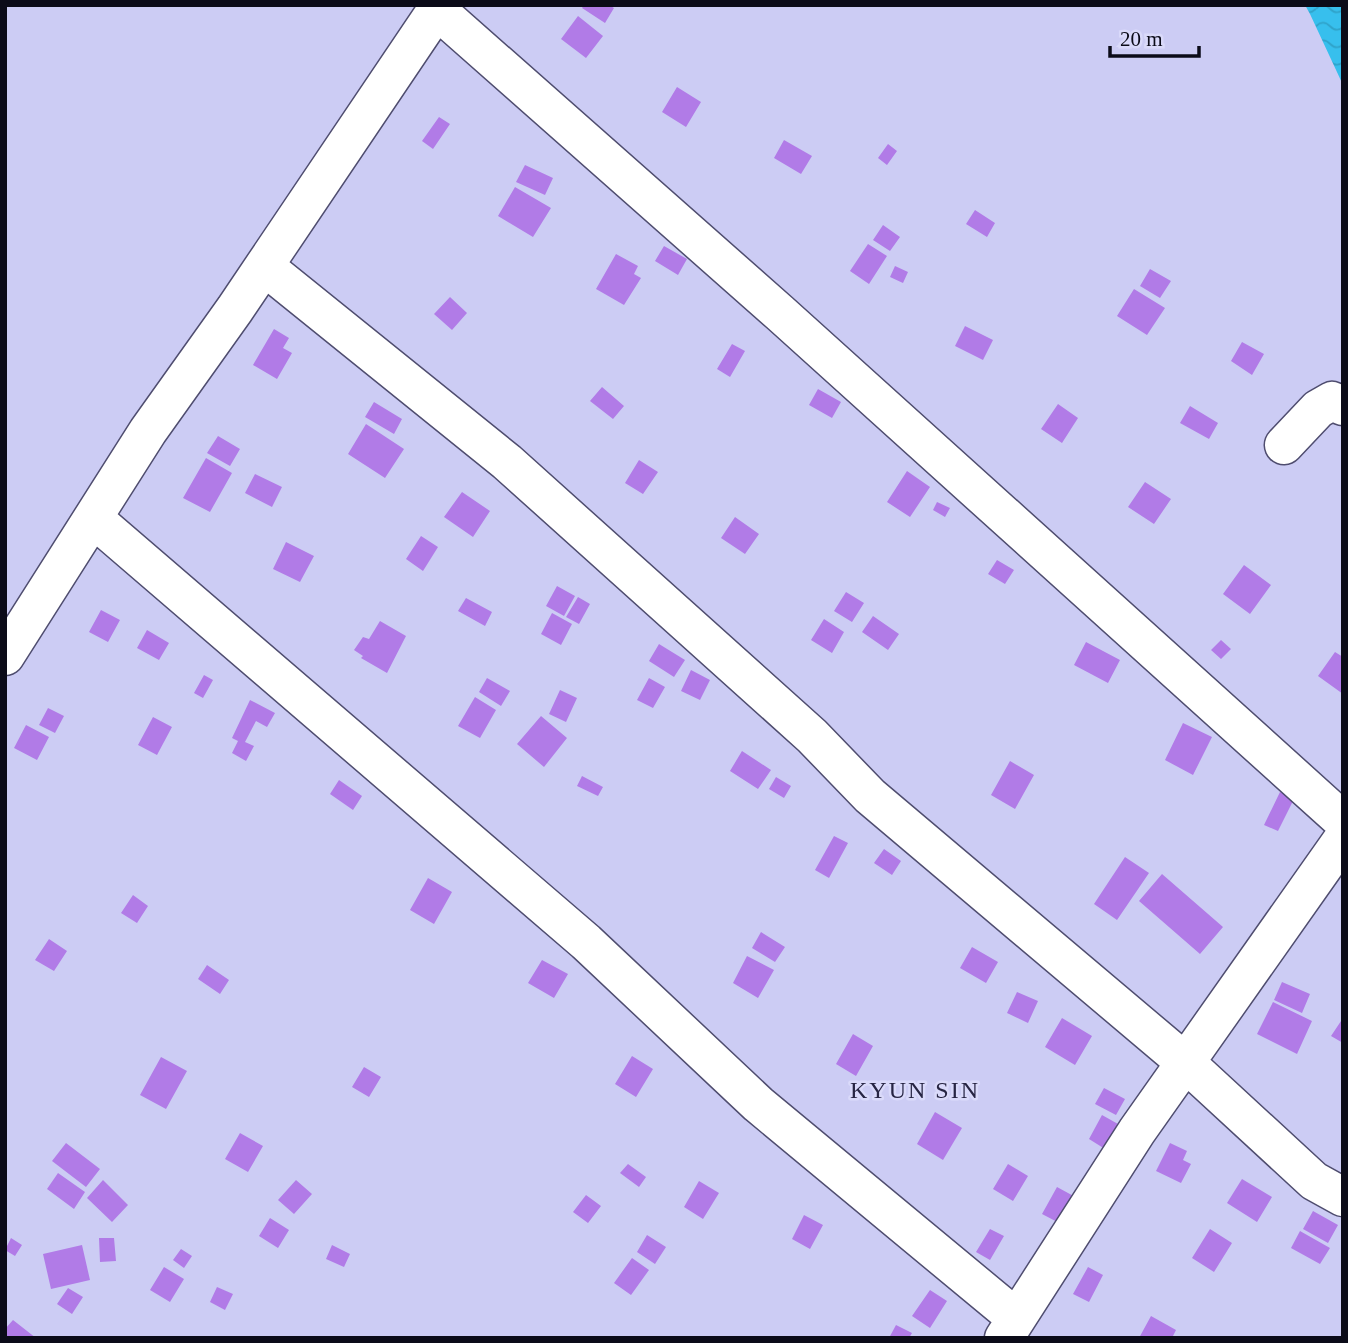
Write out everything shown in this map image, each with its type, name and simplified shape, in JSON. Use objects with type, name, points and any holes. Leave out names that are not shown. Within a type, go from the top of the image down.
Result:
[{"type":"street","points":[[5,656],[148,431],[439,8],[1343,821]]},
{"type":"street","points":[[264,266],[507,463],[812,736],[870,796],[1186,1063],[1314,1181],[1343,1197]]},
{"type":"street","points":[[1284,444],[1318,409],[1332,401],[1343,405]]},
{"type":"street","points":[[93,518],[586,942],[758,1104],[1010,1328],[1137,1131],[1343,839]]},
{"type":"water","points":[[1305,5],[1343,5],[1343,85],[1310,14]]},
{"type":"building","points":[[584,5],[609,5],[614,8],[605,23],[582,8]]},
{"type":"building","points":[[578,16],[603,36],[586,58],[561,39]]},
{"type":"building","points":[[677,87],[701,102],[686,127],[662,112]]},
{"type":"building","points":[[439,117],[450,124],[433,149],[422,141]]},
{"type":"building","points":[[784,140],[812,156],[801,174],[774,158]]},
{"type":"building","points":[[888,144],[897,151],[887,165],[878,158]]},
{"type":"building","points":[[525,165],[553,178],[545,195],[516,182]]},
{"type":"building","points":[[515,187],[551,208],[533,237],[498,216]]},
{"type":"building","points":[[975,210],[995,223],[987,237],[966,224]]},
{"type":"building","points":[[883,225],[900,237],[890,251],[873,240]]},
{"type":"building","points":[[868,244],[887,256],[869,284],[850,271]]},
{"type":"building","points":[[664,246],[687,259],[678,275],[655,261]]},
{"type":"building","points":[[616,254],[638,266],[634,274],[641,278],[624,305],[596,289]]},
{"type":"building","points":[[895,266],[908,272],[903,283],[890,277]]},
{"type":"building","points":[[1150,269],[1171,281],[1160,298],[1140,286]]},
{"type":"building","points":[[1134,289],[1165,308],[1147,335],[1117,316]]},
{"type":"building","points":[[450,297],[467,313],[452,330],[434,314]]},
{"type":"building","points":[[965,326],[993,340],[983,360],[955,346]]},
{"type":"building","points":[[274,329],[289,338],[283,348],[292,353],[277,379],[253,365]]},
{"type":"building","points":[[1242,342],[1264,354],[1252,375],[1231,361]]},
{"type":"building","points":[[732,344],[745,351],[730,377],[717,369]]},
{"type":"building","points":[[602,387],[624,406],[613,419],[590,401]]},
{"type":"building","points":[[818,389],[841,402],[832,418],[809,405]]},
{"type":"building","points":[[374,402],[402,419],[394,434],[365,417]]},
{"type":"building","points":[[1058,404],[1078,418],[1062,443],[1041,429]]},
{"type":"building","points":[[1190,406],[1218,423],[1209,439],[1180,423]]},
{"type":"building","points":[[366,424],[404,449],[385,478],[348,454]]},
{"type":"building","points":[[218,436],[240,449],[230,466],[207,453]]},
{"type":"building","points":[[206,458],[232,473],[210,512],[183,498]]},
{"type":"building","points":[[639,460],[658,472],[643,494],[625,483]]},
{"type":"building","points":[[907,471],[930,487],[910,517],[887,502]]},
{"type":"building","points":[[255,474],[282,487],[272,507],[245,493]]},
{"type":"building","points":[[1145,482],[1171,499],[1154,524],[1128,507]]},
{"type":"building","points":[[462,492],[490,511],[473,537],[444,517]]},
{"type":"building","points":[[937,502],[950,508],[945,517],[933,510]]},
{"type":"building","points":[[735,517],[759,534],[745,554],[721,538]]},
{"type":"building","points":[[421,536],[438,547],[423,571],[406,559]]},
{"type":"building","points":[[286,542],[314,556],[300,582],[273,569]]},
{"type":"building","points":[[997,560],[1014,570],[1005,584],[988,574]]},
{"type":"building","points":[[1244,565],[1271,585],[1250,614],[1223,594]]},
{"type":"building","points":[[557,586],[575,596],[564,616],[546,606]]},
{"type":"building","points":[[846,592],[864,603],[852,622],[834,611]]},
{"type":"building","points":[[578,597],[590,604],[579,624],[566,617]]},
{"type":"building","points":[[466,598],[492,612],[485,626],[458,611]]},
{"type":"building","points":[[101,610],[120,620],[108,642],[89,632]]},
{"type":"building","points":[[552,613],[572,624],[561,645],[541,634]]},
{"type":"building","points":[[873,616],[899,634],[888,650],[862,632]]},
{"type":"building","points":[[824,619],[844,632],[832,653],[811,640]]},
{"type":"building","points":[[380,621],[406,636],[387,673],[361,658],[363,656],[354,650],[363,637],[369,639]]},
{"type":"building","points":[[147,630],[169,643],[159,660],[137,648]]},
{"type":"building","points":[[1221,640],[1231,649],[1221,659],[1211,650]]},
{"type":"building","points":[[1086,642],[1120,660],[1108,683],[1074,665]]},
{"type":"building","points":[[659,644],[685,660],[674,677],[649,661]]},
{"type":"building","points":[[1335,652],[1343,657],[1343,694],[1318,676]]},
{"type":"building","points":[[691,670],[710,680],[700,700],[681,691]]},
{"type":"building","points":[[204,675],[213,680],[203,698],[194,693]]},
{"type":"building","points":[[487,678],[510,691],[501,706],[479,692]]},
{"type":"building","points":[[649,678],[665,687],[653,708],[637,700]]},
{"type":"building","points":[[560,690],[577,698],[566,722],[549,714]]},
{"type":"building","points":[[475,697],[496,710],[480,738],[458,726]]},
{"type":"building","points":[[250,700],[275,713],[267,727],[256,721],[245,742],[254,746],[246,761],[232,753],[238,741],[232,738]]},
{"type":"building","points":[[48,708],[64,716],[55,733],[39,725]]},
{"type":"building","points":[[541,716],[567,738],[544,767],[517,744]]},
{"type":"building","points":[[153,717],[172,727],[157,755],[138,745]]},
{"type":"building","points":[[1183,723],[1212,737],[1193,775],[1165,760]]},
{"type":"building","points":[[26,725],[49,737],[37,760],[14,748]]},
{"type":"building","points":[[742,751],[771,770],[758,789],[730,771]]},
{"type":"building","points":[[1010,761],[1034,775],[1015,809],[991,795]]},
{"type":"building","points":[[582,776],[603,787],[598,796],[577,786]]},
{"type":"building","points":[[776,777],[791,786],[784,798],[769,789]]},
{"type":"building","points":[[339,780],[362,796],[353,810],[330,794]]},
{"type":"building","points":[[1280,792],[1294,799],[1278,831],[1264,825]]},
{"type":"building","points":[[834,836],[848,843],[829,878],[815,870]]},
{"type":"building","points":[[884,849],[901,861],[892,875],[874,863]]},
{"type":"building","points":[[1125,857],[1149,873],[1117,920],[1094,904]]},
{"type":"building","points":[[1162,874],[1223,927],[1200,954],[1139,901]]},
{"type":"building","points":[[428,878],[452,892],[434,924],[410,910]]},
{"type":"building","points":[[133,895],[148,906],[137,923],[121,913]]},
{"type":"building","points":[[761,932],[785,947],[775,962],[752,948]]},
{"type":"building","points":[[49,939],[67,951],[54,971],[35,960]]},
{"type":"building","points":[[972,947],[998,962],[986,983],[960,968]]},
{"type":"building","points":[[747,956],[774,970],[758,998],[733,983]]},
{"type":"building","points":[[542,960],[568,974],[554,998],[528,983]]},
{"type":"building","points":[[207,965],[229,980],[220,994],[198,979]]},
{"type":"building","points":[[1282,982],[1310,994],[1302,1013],[1274,1000]]},
{"type":"building","points":[[1017,992],[1038,1001],[1028,1023],[1007,1013]]},
{"type":"building","points":[[1273,1002],[1312,1021],[1297,1054],[1257,1034]]},
{"type":"building","points":[[1062,1018],[1092,1036],[1075,1065],[1045,1047]]},
{"type":"building","points":[[1343,1018],[1343,1043],[1331,1036]]},
{"type":"building","points":[[853,1034],[873,1046],[856,1076],[836,1064]]},
{"type":"building","points":[[632,1056],[653,1069],[636,1097],[615,1084]]},
{"type":"building","points":[[161,1057],[187,1071],[166,1109],[140,1095]]},
{"type":"building","points":[[364,1067],[381,1077],[369,1097],[352,1087]]},
{"type":"building","points":[[1104,1088],[1125,1099],[1116,1115],[1095,1104]]},
{"type":"building","points":[[935,1112],[962,1128],[943,1160],[917,1144]]},
{"type":"building","points":[[1102,1115],[1118,1124],[1105,1149],[1089,1139]]},
{"type":"building","points":[[240,1133],[263,1146],[248,1172],[225,1159]]},
{"type":"building","points":[[66,1143],[100,1169],[86,1187],[52,1161]]},
{"type":"building","points":[[1170,1143],[1187,1151],[1183,1160],[1191,1164],[1181,1183],[1156,1171]]},
{"type":"building","points":[[628,1164],[646,1177],[639,1187],[620,1173]]},
{"type":"building","points":[[1008,1164],[1028,1176],[1013,1201],[993,1189]]},
{"type":"building","points":[[58,1173],[85,1192],[74,1209],[47,1189]]},
{"type":"building","points":[[1242,1179],[1272,1197],[1257,1222],[1227,1203]]},
{"type":"building","points":[[103,1180],[128,1205],[112,1222],[87,1198]]},
{"type":"building","points":[[296,1180],[312,1194],[294,1214],[278,1200]]},
{"type":"building","points":[[699,1181],[719,1193],[703,1219],[684,1207]]},
{"type":"building","points":[[1057,1187],[1079,1199],[1065,1226],[1042,1214]]},
{"type":"building","points":[[586,1195],[601,1206],[588,1223],[573,1212]]},
{"type":"building","points":[[1313,1211],[1338,1225],[1328,1243],[1303,1229]]},
{"type":"building","points":[[804,1215],[823,1225],[810,1249],[792,1239]]},
{"type":"building","points":[[270,1218],[289,1230],[278,1248],[259,1236]]},
{"type":"building","points":[[990,1229],[1004,1236],[990,1260],[976,1252]]},
{"type":"building","points":[[1210,1229],[1232,1243],[1214,1272],[1192,1258]]},
{"type":"building","points":[[1300,1231],[1330,1248],[1320,1264],[1291,1248]]},
{"type":"building","points":[[647,1235],[666,1247],[655,1264],[637,1252]]},
{"type":"building","points":[[11,1238],[22,1245],[15,1256],[5,1250]]},
{"type":"building","points":[[99,1238],[114,1238],[116,1261],[100,1262]]},
{"type":"building","points":[[82,1245],[90,1280],[51,1289],[43,1254]]},
{"type":"building","points":[[332,1245],[350,1254],[344,1267],[326,1259]]},
{"type":"building","points":[[181,1249],[192,1256],[184,1268],[173,1260]]},
{"type":"building","points":[[632,1258],[649,1270],[631,1295],[614,1283]]},
{"type":"building","points":[[164,1267],[184,1279],[170,1302],[150,1290]]},
{"type":"building","points":[[1088,1267],[1103,1275],[1089,1302],[1073,1294]]},
{"type":"building","points":[[217,1287],[233,1294],[225,1310],[210,1302]]},
{"type":"building","points":[[68,1288],[83,1297],[72,1314],[57,1304]]},
{"type":"building","points":[[930,1290],[947,1301],[930,1328],[912,1316]]},
{"type":"building","points":[[1151,1316],[1176,1330],[1172,1338],[1139,1338]]},
{"type":"building","points":[[13,1320],[36,1338],[5,1338],[5,1329]]},
{"type":"building","points":[[896,1325],[912,1333],[909,1338],[889,1338]]},
{"type":"district","name":"KYUN SIN","points":[[915,1090]]}]
